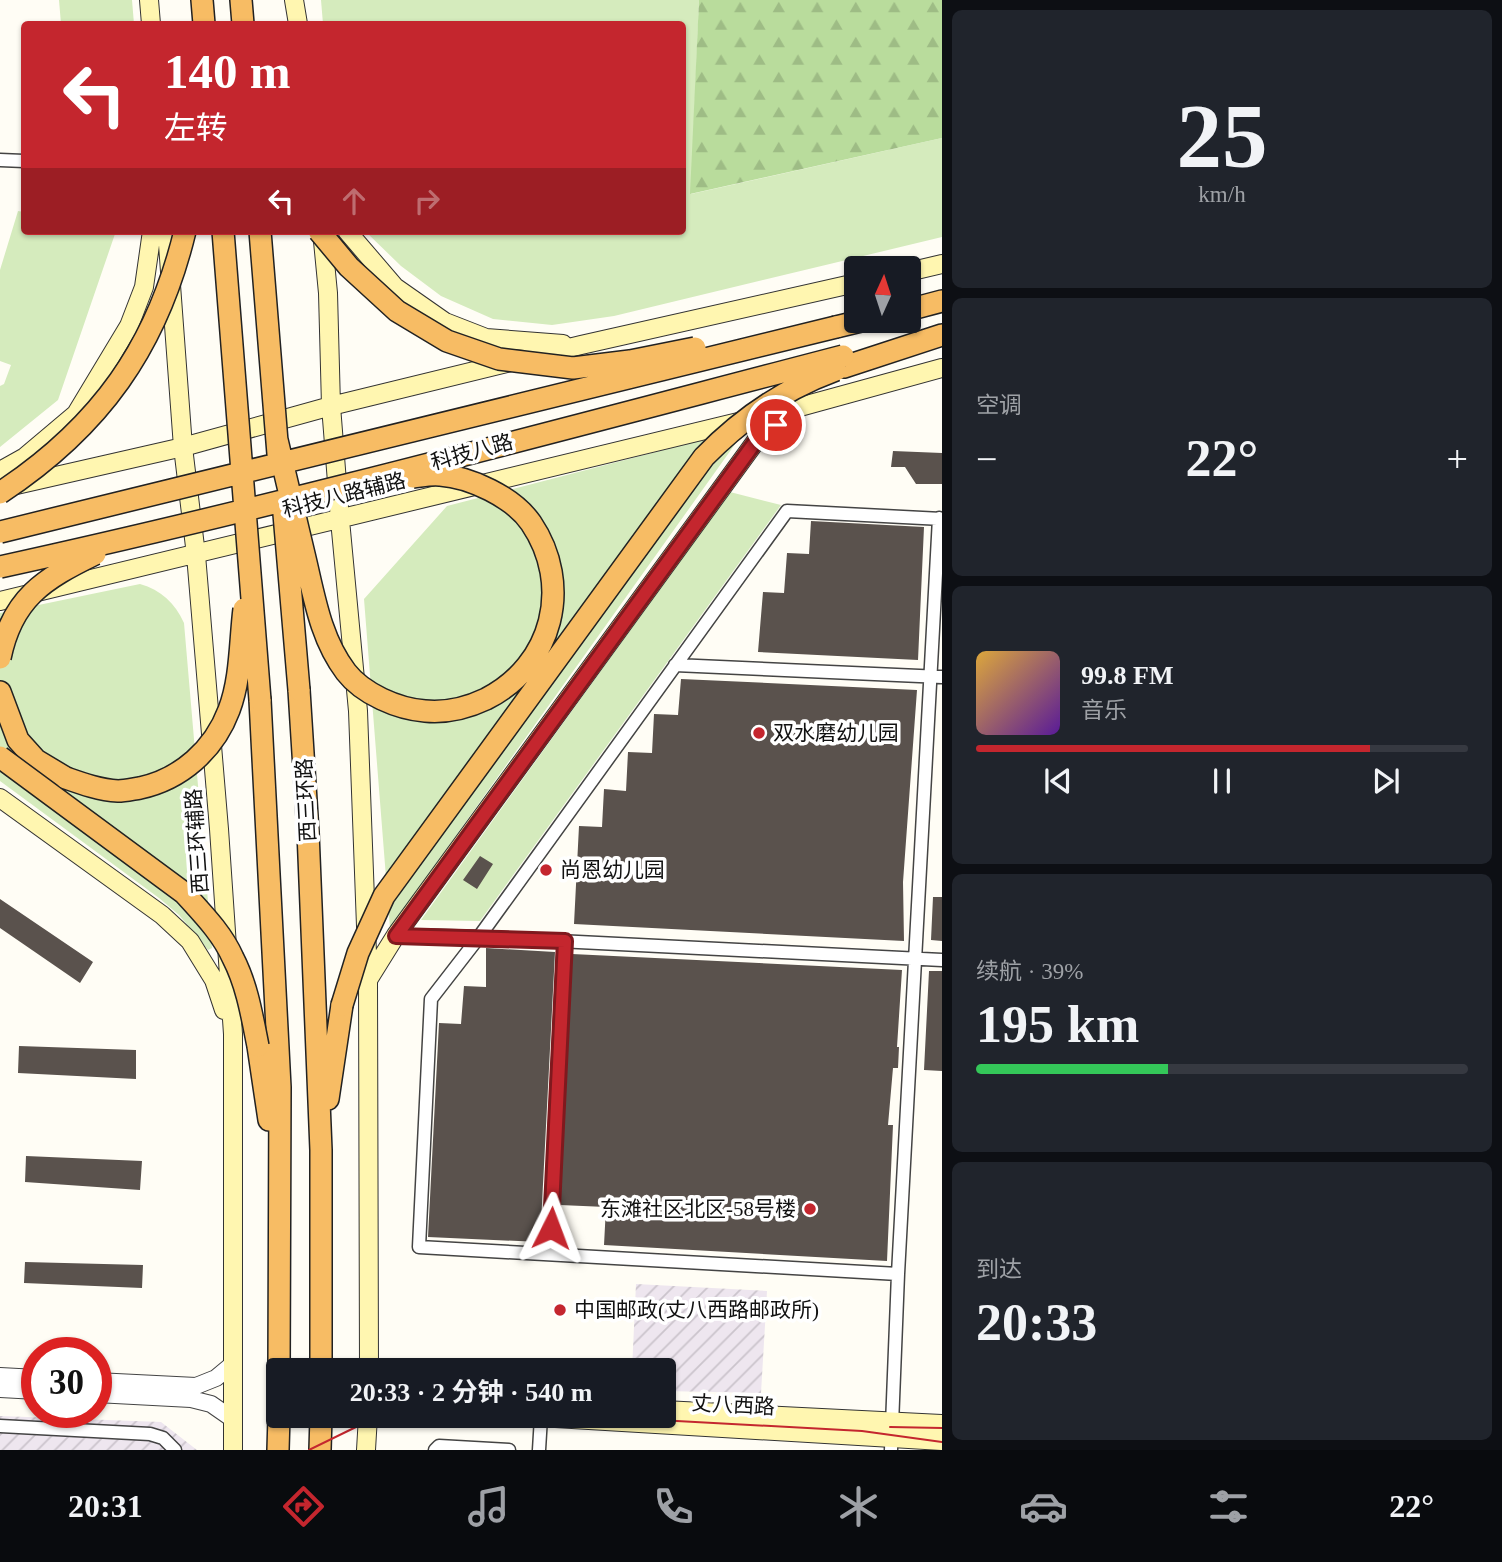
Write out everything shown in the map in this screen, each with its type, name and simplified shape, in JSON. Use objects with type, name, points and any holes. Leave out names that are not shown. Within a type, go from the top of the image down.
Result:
[{"type":"highway","points":[[202,0],[204,21]]},
{"type":"highway","points":[[241,0],[243,21]]},
{"type":"highway","points":[[0,491],[62,446],[119,384],[161,309],[184,235]]},
{"type":"highway","name":"西三环路","points":[[223,235],[260,700],[280,1087],[279,1358]]},
{"type":"highway","name":"西三环路","points":[[260,235],[299,690],[308,832],[321,1150],[321,1358]]},
{"type":"highway","points":[[323,235],[349,267],[397,311],[447,341],[499,359],[573,368],[717,343],[780,341]]},
{"type":"highway","points":[[921,307],[942,301]]},
{"type":"highway","name":"科技八路","points":[[0,532],[844,325]]},
{"type":"highway","name":"科技八路","points":[[0,567],[126,539],[844,362],[942,334]]},
{"type":"highway","points":[[321,1150],[342,1005],[358,953],[384,896],[704,457],[730,430],[782,393],[844,362]]},
{"type":"highway","points":[[277,440],[325,637],[347,674],[381,700],[412,710],[436,712],[460,709],[504,690],[521,676],[535,657],[546,633],[552,608],[552,589],[544,547],[530,521],[502,496],[461,479],[439,475],[360,481]]},
{"type":"highway","points":[[0,658],[8,629],[27,598],[57,573],[126,539]]},
{"type":"highway","points":[[0,692],[18,740],[36,760],[66,778],[121,792],[175,775],[196,761],[217,735],[229,709],[249,561]]},
{"type":"highway","points":[[0,757],[184,893],[209,920],[233,957],[247,992],[258,1046],[280,1193]]},
{"type":"highway","points":[[278,1450],[279,1428]]},
{"type":"highway","points":[[320,1450],[321,1428]]},
{"type":"main road","points":[[149,0],[151,21]]},
{"type":"main road","points":[[294,0],[298,21]]},
{"type":"main road","points":[[0,471],[25,457],[76,414],[129,326],[144,287],[151,235]]},
{"type":"main road","name":"西三环辅路","points":[[167,235],[183,447],[196,555],[219,829],[233,1034],[233,1450]]},
{"type":"main road","points":[[321,235],[328,293],[331,406],[358,711],[368,980],[369,1358]]},
{"type":"main road","points":[[350,235],[395,287],[445,322],[486,338],[581,345]]},
{"type":"main road","points":[[921,269],[942,264]]},
{"type":"main road","points":[[0,491],[581,345],[844,287]]},
{"type":"main road","name":"科技八路辅路","points":[[0,601],[796,408],[942,368]]},
{"type":"main road","points":[[368,980],[396,936],[756,441],[796,408]]},
{"type":"main road","points":[[0,798],[162,915],[190,941],[215,980],[233,1034]]},
{"type":"main road","name":"丈八西路","points":[[676,1411],[942,1441]]},
{"type":"main road","name":"丈八西路","points":[[676,1424],[891,1436],[942,1424]]},
{"type":"main road","points":[[366,1450],[367,1428]]},
{"type":"street","points":[[0,160],[21,161]]},
{"type":"street","points":[[891,1436],[916,959],[936,677],[941,519],[787,511],[479,937],[431,999],[419,1247],[898,1274]]},
{"type":"street","points":[[675,665],[936,677]]},
{"type":"street","points":[[396,936],[479,937],[942,960]]},
{"type":"street","points":[[549,1254],[565,941]]},
{"type":"street","points":[[112,1382],[196,1386],[216,1378],[234,1363]]},
{"type":"street","points":[[0,1376],[21,1377]]},
{"type":"street","points":[[0,1389],[21,1390]]},
{"type":"street","points":[[112,1395],[191,1399],[211,1404],[234,1420]]},
{"type":"street","points":[[0,1426],[150,1434],[163,1438],[175,1450]]},
{"type":"street","points":[[539,1450],[540,1428]]},
{"type":"street","points":[[435,1450],[439,1446],[509,1450]]},
{"type":"shaded area","points":[[636,1284],[767,1291],[761,1393],[676,1391],[676,1358],[633,1358]]},
{"type":"shaded area","points":[[0,1416],[21,1417],[21,1428],[112,1428],[112,1420],[161,1422],[197,1450],[0,1450]]},
{"type":"green space","points":[[59,0],[132,0],[134,21],[61,21]]},
{"type":"green space","points":[[321,0],[699,0],[691,194],[942,138],[942,237],[863,256],[844,256],[844,261],[614,316],[552,325],[493,319],[441,296],[401,266],[369,235],[686,235],[686,21],[323,21]]},
{"type":"green space","points":[[699,0],[942,0],[942,138],[690,194]]},
{"type":"green space","points":[[18,211],[21,212],[21,235],[115,235],[58,400],[0,447],[0,386],[4,384],[11,365],[0,361],[0,270]]},
{"type":"green space","points":[[729,435],[738,440],[390,928],[364,599],[447,506]]},
{"type":"green space","points":[[730,492],[781,505],[480,921],[421,920]]},
{"type":"green space","points":[[140,584],[166,598],[184,623],[212,948],[208,950],[179,915],[159,898],[0,781],[0,613]]},
{"type":"building","points":[[893,451],[942,453],[942,484],[916,484],[905,467],[891,467]]},
{"type":"building","points":[[811,521],[924,527],[918,660],[758,652],[763,592],[784,593],[787,553],[809,554]]},
{"type":"building","points":[[681,679],[917,690],[903,882],[904,941],[574,924],[579,826],[602,827],[604,789],[626,791],[628,752],[652,753],[654,714],[678,715]]},
{"type":"building","points":[[480,856],[493,864],[477,889],[463,880]]},
{"type":"building","points":[[933,897],[942,897],[942,941],[931,940]]},
{"type":"building","points":[[0,899],[93,962],[80,983],[0,928]]},
{"type":"building","points":[[486,948],[555,952],[540,1242],[428,1237],[439,1023],[461,1024],[464,986],[486,987]]},
{"type":"building","points":[[572,954],[902,970],[898,1068],[893,1068],[888,1125],[893,1125],[887,1261],[604,1245],[606,1207],[560,1205]]},
{"type":"building","points":[[929,971],[942,971],[942,1071],[924,1070]]},
{"type":"building","points":[[19,1046],[136,1050],[136,1079],[18,1073]]},
{"type":"building","points":[[26,1156],[142,1161],[140,1190],[25,1182]]},
{"type":"building","points":[[25,1262],[143,1265],[142,1288],[24,1283]]},
{"type":"tram line","points":[[676,1421],[862,1431],[942,1442]]},
{"type":"tram line","points":[[890,1427],[942,1428]]},
{"type":"tram line","points":[[309,1450],[354,1428]]},
{"type":"place","name":"双水磨幼儿园","points":[[759,733]]},
{"type":"place","name":"尚恩幼儿园","points":[[546,870]]},
{"type":"place","name":"东滩社区北区-58号楼","points":[[810,1209]]},
{"type":"place","name":"中国邮政(丈八西路邮政所)","points":[[560,1310]]},
{"type":"route","points":[[551,1228],[565,941],[396,936],[756,441],[776,425]]}]
